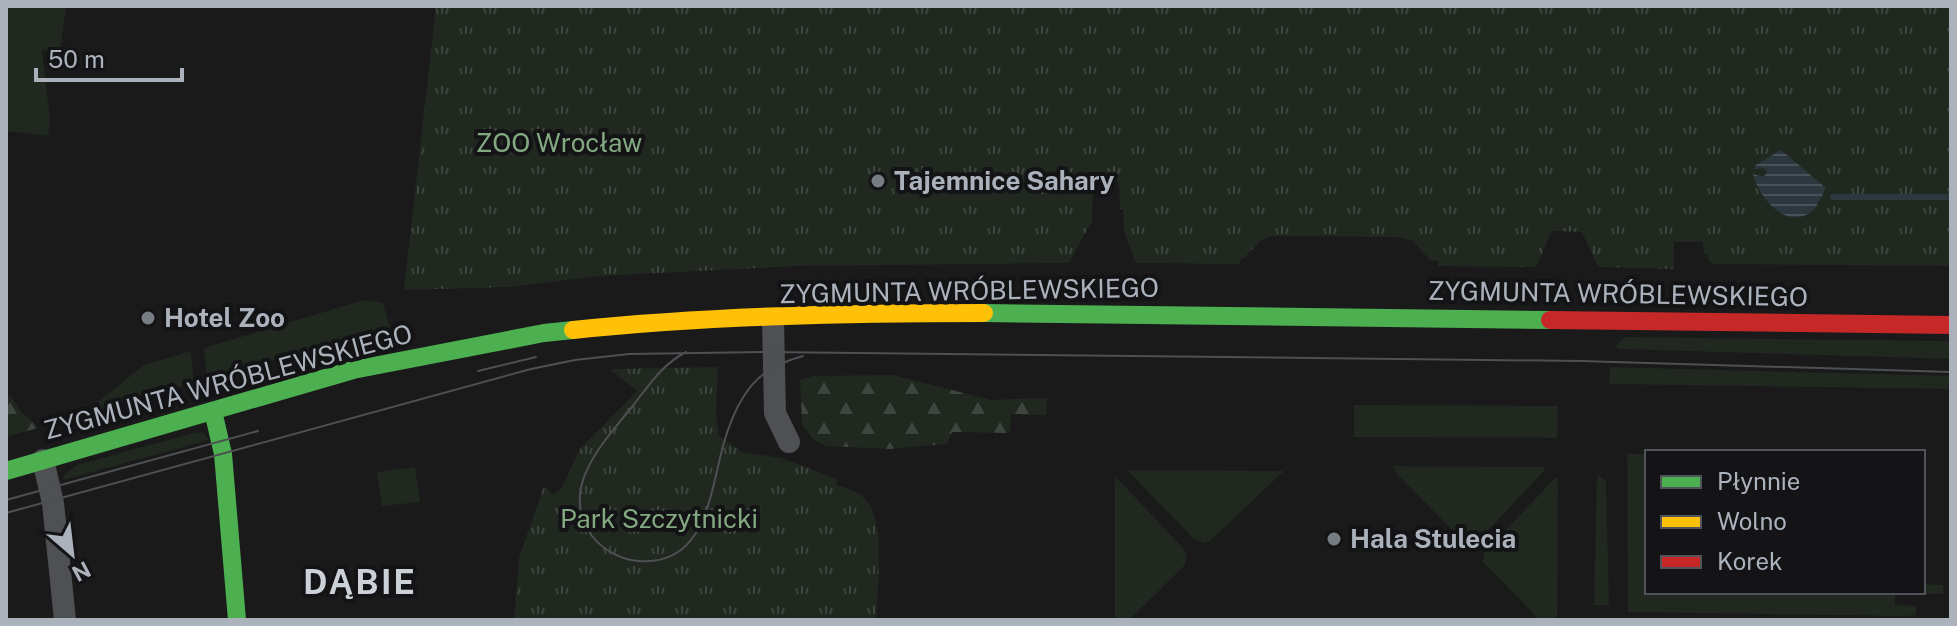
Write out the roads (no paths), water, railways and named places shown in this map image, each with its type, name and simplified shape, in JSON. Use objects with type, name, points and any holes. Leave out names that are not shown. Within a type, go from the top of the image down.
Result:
[{"type":"main road","name":"ZYGMUNTA WRÓBLEWSKIEGO","points":[[6,471],[353,370],[544,333],[652,322],[902,313],[1074,313],[1951,325]]},
{"type":"main road","points":[[213,411],[223,454],[237,620]]},
{"type":"street","points":[[773,319],[775,413],[789,442]]},
{"type":"street","points":[[43,460],[53,503],[65,620]]},
{"type":"waterway","points":[[1833,197],[1951,197]]},
{"type":"tram line","points":[[686,352],[669,363],[656,377],[608,437],[588,468],[582,484],[580,501],[583,518],[592,536],[607,550],[626,559],[661,559],[679,552],[692,539],[708,504],[727,433],[740,402],[762,375],[803,356]]},
{"type":"tram line","points":[[6,513],[531,369],[629,354],[767,352],[1581,361],[1951,372]]},
{"type":"tram line","points":[[478,371],[536,357]]},
{"type":"tram line","points":[[6,500],[258,431]]},
{"type":"place","name":"Tajemnice Sahary","points":[[878,181]]},
{"type":"place","name":"Hotel Zoo","points":[[148,318]]},
{"type":"place","name":"Hala Stulecia","points":[[1334,539]]},
{"type":"district","name":"DĄBIE","points":[[360,582]]},
{"type":"park label","name":"ZOO Wrocław","points":[[559,143]]},
{"type":"park label","name":"Park Szczytnicki","points":[[659,519]]}]
